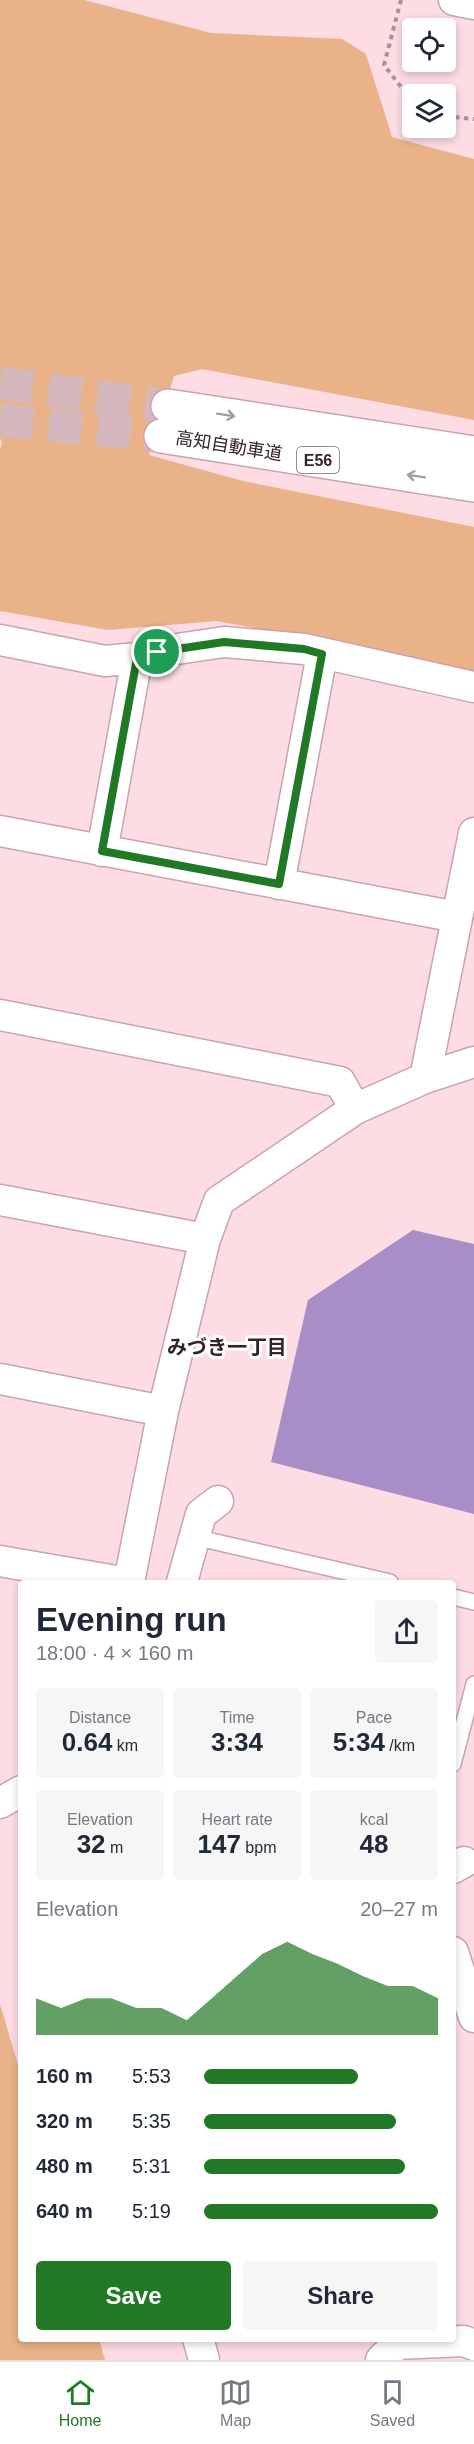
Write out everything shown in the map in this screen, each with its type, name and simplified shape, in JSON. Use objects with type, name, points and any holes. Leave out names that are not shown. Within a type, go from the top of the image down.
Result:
[{"type":"highway","name":"高知自動車道","points":[[474,453],[165,421],[474,485]]},
{"type":"street","points":[[454,0],[474,4]]},
{"type":"street","points":[[0,640],[105,661],[137,658],[157,652],[224,642],[304,649],[474,687]]},
{"type":"street","points":[[279,884],[322,654]]},
{"type":"street","points":[[102,851],[137,658]]},
{"type":"street","points":[[0,831],[457,917]]},
{"type":"street","points":[[425,1078],[474,833]]},
{"type":"street","points":[[0,1015],[340,1082],[355,1109]]},
{"type":"street","points":[[129,1580],[163,1411],[205,1239],[219,1201],[355,1109],[425,1078],[474,1062]]},
{"type":"street","points":[[0,1200],[205,1239]]},
{"type":"street","points":[[0,1379],[163,1411]]},
{"type":"street","points":[[183,1580],[201,1514],[218,1501]]},
{"type":"street","points":[[0,1561],[110,1580]]},
{"type":"street","points":[[0,1803],[18,1793]]},
{"type":"street","points":[[456,1961],[474,2016]]},
{"type":"street","points":[[199,2342],[204,2360]]},
{"type":"street","points":[[392,2347],[464,2342],[474,2345]]},
{"type":"lane","points":[[194,1537],[381,1580]]},
{"type":"lane","points":[[456,1598],[474,1602]]},
{"type":"lane","points":[[456,1753],[474,1684]]},
{"type":"path","points":[[401,0],[384,65],[402,88]]},
{"type":"path","points":[[456,117],[474,118]]},
{"type":"shaded area","points":[[0,0],[84,0],[211,33],[342,39],[366,54],[392,137],[474,159],[474,420],[202,369],[174,376],[149,455],[243,481],[474,527],[474,671],[217,621],[108,630],[0,611],[0,450],[2,443],[0,438]]},
{"type":"shaded area","points":[[413,1230],[474,1244],[474,1514],[271,1462],[308,1300]]},
{"type":"shaded area","points":[[0,2004],[18,2065],[18,2342],[100,2342],[105,2360],[0,2360]]},
{"type":"tunnel","points":[[0,383],[168,406]]},
{"type":"tunnel","points":[[0,420],[161,436]]},
{"type":"district","name":"みづき一丁目","points":[[227,1347]]},
{"type":"route","points":[[224,642],[304,649],[322,654],[279,884],[102,851],[137,658],[157,652],[224,642]]}]
